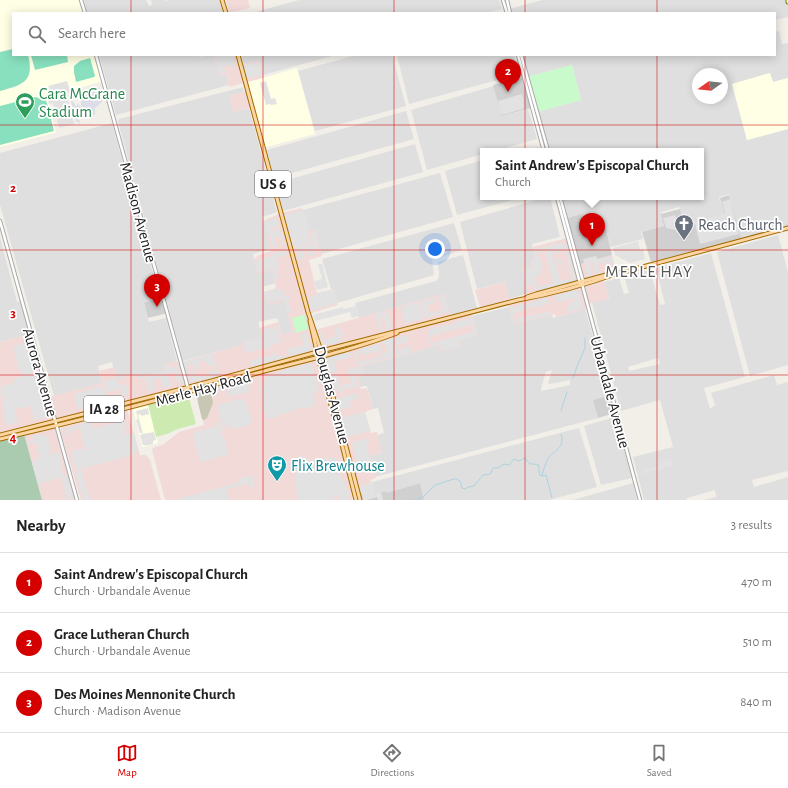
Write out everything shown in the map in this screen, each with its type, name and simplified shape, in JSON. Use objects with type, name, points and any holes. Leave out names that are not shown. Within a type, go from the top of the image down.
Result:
[{"type":"main road","points":[[222,0],[226,12]]},
{"type":"main road","name":"Douglas Avenue","points":[[238,56],[309,314],[318,357],[356,500]]},
{"type":"main road","name":"Merle Hay Road","points":[[0,435],[55,422],[317,352],[536,296],[788,228]]},
{"type":"main road","name":"Douglas Avenue","points":[[309,314],[321,351],[360,500]]},
{"type":"main road","name":"Merle Hay Road","points":[[0,439],[57,426],[322,356],[404,330]]},
{"type":"street","points":[[81,0],[85,12]]},
{"type":"street","points":[[503,0],[507,12]]},
{"type":"street","points":[[507,0],[510,12]]},
{"type":"street","name":"Madison Avenue","points":[[96,56],[187,387],[190,391]]},
{"type":"street","points":[[518,56],[543,148]]},
{"type":"street","points":[[522,56],[547,148]]},
{"type":"street","name":"Urbandale Avenue","points":[[558,200],[582,283]]},
{"type":"street","name":"Urbandale Avenue","points":[[561,200],[640,500]]},
{"type":"street","name":"Aurora Avenue","points":[[0,220],[77,500]]},
{"type":"shaded area","points":[[0,0],[81,0],[85,12],[12,12],[12,56],[96,56],[103,81],[70,91],[67,81],[48,86],[52,99],[48,101],[56,132],[0,147]]},
{"type":"shaded area","points":[[84,0],[146,0],[149,6],[152,5],[151,0],[219,0],[223,12],[87,12]]},
{"type":"shaded area","points":[[226,0],[248,0],[250,8],[229,12]]},
{"type":"shaded area","points":[[299,0],[499,0],[502,9],[490,12],[256,12]]},
{"type":"shaded area","points":[[542,0],[788,0],[788,17],[776,20],[776,12],[510,12],[509,9]]},
{"type":"shaded area","points":[[779,31],[782,44],[788,43],[788,78],[773,82],[770,73],[732,84],[747,140],[788,129],[788,228],[741,241],[729,194],[719,197],[724,213],[694,221],[683,221],[679,207],[661,212],[664,226],[641,232],[643,239],[611,247],[606,229],[587,234],[581,214],[566,218],[561,200],[704,200],[704,148],[547,148],[537,112],[581,100],[572,65],[527,77],[521,56],[776,56],[776,32]]},
{"type":"shaded area","points":[[99,56],[214,56],[220,75],[226,74],[229,85],[116,115]]},
{"type":"shaded area","points":[[214,56],[238,56],[241,66],[259,61],[264,78],[229,87],[226,74],[220,76]]},
{"type":"shaded area","points":[[215,56],[233,56],[235,65],[228,67],[227,65],[224,66],[225,72],[220,74]]},
{"type":"shaded area","points":[[241,56],[332,56],[263,75],[259,61],[244,65]]},
{"type":"shaded area","points":[[353,56],[392,56],[406,106],[315,131],[298,71]]},
{"type":"shaded area","points":[[397,56],[514,56],[519,74],[409,104]]},
{"type":"shaded area","points":[[256,63],[257,65],[259,64],[262,75],[247,79],[243,66]]},
{"type":"shaded area","points":[[297,68],[315,134],[263,148],[245,83]]},
{"type":"shaded area","points":[[770,73],[773,82],[788,78],[788,129],[747,140],[732,84]]},
{"type":"shaded area","points":[[522,78],[531,108],[502,116],[493,85]]},
{"type":"shaded area","points":[[67,81],[72,97],[70,98],[68,91],[65,92],[65,94],[55,97],[67,97],[74,124],[59,128],[53,103],[49,104],[48,100],[53,99],[49,86]]},
{"type":"shaded area","points":[[266,81],[271,99],[275,98],[277,104],[266,105],[260,83]]},
{"type":"shaded area","points":[[494,86],[502,116],[528,109],[537,139],[506,148],[480,148],[480,155],[427,170],[411,110]]},
{"type":"shaded area","points":[[243,87],[244,92],[229,96],[233,112],[249,108],[277,212],[262,217],[271,249],[253,254],[258,273],[272,270],[275,283],[263,287],[268,305],[284,300],[293,332],[282,335],[277,318],[258,322],[262,337],[242,342],[243,345],[183,361],[118,122],[119,119]]},
{"type":"shaded area","points":[[247,91],[252,107],[233,112],[229,96]]},
{"type":"shaded area","points":[[93,92],[99,92],[102,102],[95,108],[95,115],[91,112],[87,112],[84,117],[79,114],[77,119],[80,121],[79,124],[76,121],[70,97],[73,96],[72,100],[75,105],[76,106],[78,104],[81,107],[82,98]]},
{"type":"shaded area","points":[[522,94],[524,101],[523,109],[502,115],[503,113],[501,113],[498,101]]},
{"type":"shaded area","points":[[406,111],[414,139],[274,178],[267,150]]},
{"type":"shaded area","points":[[112,123],[160,299],[144,304],[149,322],[166,318],[177,361],[163,365],[165,372],[137,379],[136,374],[117,380],[112,362],[98,366],[102,383],[54,396],[0,205],[0,153]]},
{"type":"shaded area","points":[[415,144],[423,172],[283,211],[276,183]]},
{"type":"shaded area","points":[[480,161],[480,200],[513,200],[457,215],[445,171]]},
{"type":"shaded area","points":[[440,173],[453,217],[321,254],[315,230],[309,232],[303,210]]},
{"type":"shaded area","name":"Reach Church","points":[[729,195],[741,238],[651,262],[642,232],[664,226],[661,214],[680,209],[683,221],[693,218],[694,221],[724,213],[720,198]]},
{"type":"shaded area","points":[[730,199],[739,234],[700,244],[695,224],[693,225],[694,227],[676,232],[676,230],[666,228],[663,218],[675,215],[677,223],[693,218],[694,221],[725,213],[722,202]]},
{"type":"shaded area","points":[[537,200],[551,200],[560,237],[532,244],[535,259],[532,266],[522,269],[529,293],[509,299],[505,282],[477,289],[460,222]]},
{"type":"shaded area","points":[[302,208],[309,231],[315,230],[322,256],[309,260],[317,293],[334,289],[338,305],[309,314],[317,352],[0,435],[0,342],[31,334],[49,397],[102,383],[99,371],[114,367],[117,380],[124,378],[124,376],[136,373],[138,379],[165,372],[163,365],[177,361],[178,363],[242,345],[242,342],[262,337],[259,328],[278,322],[282,335],[293,332],[284,301],[268,305],[264,292],[276,288],[272,270],[258,274],[254,259],[259,255],[271,251],[263,221],[281,213]]},
{"type":"shaded area","points":[[303,210],[309,232],[307,233],[310,243],[293,248],[285,215]]},
{"type":"shaded area","points":[[581,214],[587,234],[606,229],[612,255],[580,264],[567,218]]},
{"type":"shaded area","points":[[276,218],[279,226],[272,228],[272,231],[280,229],[281,234],[283,233],[285,244],[283,245],[280,236],[275,237],[277,247],[273,248],[270,235],[267,236],[264,223],[265,221]]},
{"type":"shaded area","points":[[454,223],[462,250],[432,260],[434,275],[337,303],[334,289],[331,289],[322,259]]},
{"type":"shaded area","points":[[315,233],[319,249],[314,251],[315,255],[307,257],[309,255],[307,250],[303,251],[304,258],[298,260],[296,255],[299,254],[298,250],[296,251],[295,248],[311,244],[311,246],[313,245],[310,234]]},
{"type":"shaded area","points":[[778,235],[788,272],[788,365],[750,376],[717,252]]},
{"type":"shaded area","points":[[0,237],[17,302],[22,301],[31,334],[0,342]]},
{"type":"shaded area","points":[[568,238],[580,282],[529,296],[522,269],[531,266],[530,260],[535,259],[532,247]]},
{"type":"shaded area","points":[[638,241],[640,250],[643,249],[645,259],[630,263],[615,255],[613,248]]},
{"type":"shaded area","points":[[562,242],[563,246],[567,245],[575,282],[535,291],[533,284],[527,286],[523,269],[533,266],[531,260],[535,259],[533,250],[543,247],[544,252],[536,254],[538,258],[540,257],[543,268],[541,269],[542,274],[535,276],[538,287],[553,283],[544,247]],"holes":[[[564,249],[571,279],[563,281],[560,280],[556,263],[559,262],[563,271],[565,271],[562,262],[559,258],[554,261],[552,254],[561,252],[560,250]]]},
{"type":"shaded area","points":[[285,250],[287,255],[276,258],[279,269],[277,270],[279,278],[275,280],[274,269],[261,272],[260,270],[258,271],[255,262]]},
{"type":"shaded area","points":[[711,253],[745,377],[704,388],[710,409],[715,405],[711,393],[774,375],[777,385],[788,382],[788,471],[752,480],[754,487],[788,477],[788,500],[704,500],[716,497],[715,490],[687,498],[687,500],[644,500],[633,457],[673,447],[660,400],[621,411],[592,303],[609,298],[604,282],[619,278],[624,294],[629,293],[624,276],[650,270],[660,305],[665,304],[656,268]],"holes":[[[658,358],[660,364],[629,371],[628,367]]]},
{"type":"shaded area","points":[[463,255],[477,308],[450,315],[444,294],[359,318],[355,303],[436,281],[439,276],[438,262]]},
{"type":"shaded area","points":[[612,255],[617,273],[583,281],[578,264]]},
{"type":"shaded area","points":[[596,256],[598,259],[596,260],[612,256],[613,262],[606,265],[605,262],[597,264],[600,275],[596,276],[592,261],[589,262],[592,275],[588,276],[583,259]]},
{"type":"shaded area","points":[[318,264],[322,264],[328,287],[317,290],[314,281],[322,279]]},
{"type":"shaded area","points":[[603,278],[609,299],[588,304],[589,308],[556,317],[555,314],[514,325],[508,303],[481,310],[475,290],[505,282],[510,302],[536,297]]},
{"type":"shaded area","points":[[279,288],[283,291],[283,299],[268,303],[265,292]]},
{"type":"shaded area","points":[[334,289],[337,303],[313,310],[310,309],[308,298]]},
{"type":"shaded area","points":[[577,289],[583,309],[568,312],[567,308],[570,307],[569,303],[575,302],[574,298],[557,302],[555,296]]},
{"type":"shaded area","points":[[444,294],[451,318],[471,312],[477,335],[458,340],[460,347],[441,352],[439,345],[362,366],[364,375],[358,377],[360,387],[361,389],[367,388],[373,409],[365,412],[371,433],[377,432],[382,453],[370,456],[376,478],[371,480],[374,490],[360,494],[358,492],[322,356],[401,332],[321,351],[315,330]]},
{"type":"shaded area","points":[[284,296],[289,296],[290,301],[288,301],[292,312],[288,313],[283,298]]},
{"type":"shaded area","points":[[444,296],[448,312],[424,318],[420,302],[434,299],[435,303],[427,305],[429,313],[437,311],[438,313],[439,310],[443,309],[440,299],[436,300],[435,298]]},
{"type":"shaded area","points":[[161,298],[165,313],[148,318],[144,303]]},
{"type":"shaded area","points":[[547,298],[549,304],[530,308],[527,306],[528,309],[514,313],[516,319],[550,311],[551,314],[515,324],[510,308]]},
{"type":"shaded area","points":[[417,303],[417,305],[419,304],[423,319],[408,322],[408,324],[406,324],[401,307]]},
{"type":"shaded area","points":[[356,306],[359,316],[352,318],[350,312],[315,321],[313,315],[343,307],[344,309]]},
{"type":"shaded area","points":[[509,307],[514,324],[552,315],[553,318],[585,309],[610,395],[593,400],[598,418],[375,477],[370,456],[382,453],[377,435],[384,433],[378,408],[373,409],[367,386],[360,387],[358,376],[364,375],[362,366],[439,345],[460,347],[458,340],[477,335],[472,316]],"holes":[[[552,370],[548,383],[550,384],[570,380],[570,385],[541,391],[546,372]]]},
{"type":"shaded area","points":[[385,311],[386,314],[388,313],[392,329],[388,330],[384,318],[381,317],[383,331],[380,332],[375,315]]},
{"type":"shaded area","points":[[471,318],[476,335],[457,340],[458,347],[442,351],[440,344],[431,346],[427,333],[430,332],[430,329],[449,324],[449,327],[453,326],[453,323]],"holes":[[[471,325],[473,332],[432,343],[430,336]]]},
{"type":"shaded area","points":[[277,326],[280,336],[278,336],[279,338],[281,337],[281,342],[274,344],[269,347],[270,349],[266,350],[266,348],[247,353],[247,351],[244,351],[244,342],[261,337],[263,338],[261,330],[272,327],[273,330],[275,329],[274,327]]},
{"type":"shaded area","points":[[338,326],[343,336],[341,336],[340,339],[341,342],[328,345],[322,343],[319,333],[322,333],[324,340],[328,342],[327,339],[337,336],[334,327]]},
{"type":"shaded area","points":[[307,333],[311,348],[310,351],[289,356],[287,349],[304,345],[301,335]]},
{"type":"shaded area","points":[[407,335],[408,342],[396,345],[398,350],[410,346],[412,352],[399,355],[397,354],[396,356],[386,359],[386,357],[384,358],[383,353],[387,352],[387,349],[386,344],[383,345],[382,341]]},
{"type":"shaded area","points":[[379,342],[383,359],[357,366],[354,353],[358,350],[359,353],[357,354],[359,362],[380,357],[378,351],[362,355],[360,349],[377,345]]},
{"type":"shaded area","points":[[25,343],[33,370],[31,374],[33,377],[36,376],[42,397],[39,399],[40,401],[44,401],[47,414],[46,417],[34,420],[31,406],[15,408],[18,421],[16,423],[6,425],[3,416],[5,414],[2,404],[4,401],[2,397],[1,398],[0,388],[1,386],[13,383],[15,379],[22,377],[13,347]]},
{"type":"shaded area","points":[[349,352],[351,357],[334,362],[336,372],[330,373],[327,361],[328,358]]},
{"type":"shaded area","points":[[276,353],[277,357],[285,355],[286,358],[252,367],[251,360],[268,357],[271,356],[271,354]]},
{"type":"shaded area","points":[[213,354],[219,376],[193,382],[192,380],[190,381],[188,372],[194,371],[196,377],[210,374],[209,371],[215,370],[214,365],[208,366],[206,361],[198,362],[200,368],[194,370],[192,363],[187,364],[188,371],[185,372],[183,362]]},
{"type":"shaded area","points":[[314,360],[318,363],[342,449],[352,500],[165,500],[152,450],[153,448],[164,444],[179,432],[204,425],[196,395],[197,392]]},
{"type":"shaded area","points":[[309,363],[310,366],[312,365],[314,378],[316,378],[319,390],[317,390],[312,396],[314,397],[316,404],[304,409],[303,407],[279,415],[273,419],[266,418],[261,398],[263,397],[261,393],[264,391],[260,392],[259,388],[263,386],[264,380],[265,381],[267,378],[266,377],[270,374],[271,376],[272,374],[284,372],[284,370],[296,367],[297,369],[297,367]]},
{"type":"shaded area","points":[[176,364],[178,364],[179,368],[177,369],[183,382],[181,385],[180,382],[177,381],[175,374],[176,372],[168,374],[171,386],[163,388],[160,378],[153,380],[155,390],[149,392],[145,378],[166,372],[164,366],[170,365],[173,368],[177,367]]},
{"type":"shaded area","points":[[361,366],[363,374],[356,376],[358,381],[354,383],[357,387],[349,389],[348,387],[345,388],[345,390],[335,391],[331,374],[337,374],[340,386],[337,387],[338,389],[343,387],[343,384],[349,383],[352,385],[347,370]]},
{"type":"shaded area","points":[[115,378],[118,384],[126,384],[128,394],[122,397],[122,400],[109,403],[108,401],[106,404],[105,402],[78,409],[74,394],[90,391],[92,388],[101,386],[102,389],[104,388],[107,400],[123,394],[121,388],[107,393],[104,381]]},
{"type":"shaded area","points":[[245,380],[249,388],[248,392],[234,396],[233,394],[228,397],[226,391],[228,390],[227,389],[214,393],[213,389]]},
{"type":"shaded area","points":[[210,389],[213,403],[207,418],[204,420],[202,419],[197,393]]},
{"type":"shaded area","points":[[357,393],[359,398],[350,401],[351,407],[339,410],[336,399]]},
{"type":"shaded area","points":[[610,395],[615,413],[598,418],[593,400]]},
{"type":"shaded area","points":[[239,399],[245,399],[252,423],[243,427],[230,429],[228,424],[223,428],[217,405]]},
{"type":"shaded area","points":[[148,404],[158,443],[143,447],[133,410],[135,407]]},
{"type":"shaded area","points":[[148,408],[149,414],[141,416],[141,414],[138,415],[143,434],[154,432],[156,440],[153,441],[153,444],[145,446],[143,445],[140,435],[142,435],[142,433],[140,433],[136,420],[138,419],[136,411]]},
{"type":"shaded area","points":[[125,410],[128,412],[140,455],[146,455],[150,460],[161,500],[81,500],[60,430],[61,428]]},
{"type":"shaded area","points":[[365,412],[370,431],[346,437],[341,418]]},
{"type":"shaded area","points":[[615,417],[632,478],[601,485],[584,426]]},
{"type":"shaded area","points":[[122,421],[123,423],[125,422],[127,427],[124,428],[126,435],[134,433],[138,450],[135,451],[136,454],[81,469],[90,500],[83,500],[76,474],[76,466],[74,465],[71,454],[73,454],[72,451],[83,448],[85,451],[88,450],[88,447],[85,448],[80,428],[68,432],[69,437],[67,438],[65,429],[91,422],[93,429]]},
{"type":"shaded area","points":[[220,422],[220,428],[223,432],[221,433],[222,437],[224,436],[228,452],[227,455],[200,462],[193,434],[197,431],[202,430],[202,432],[203,430],[209,428],[210,430],[210,428],[217,428],[216,423]]},
{"type":"shaded area","points":[[57,426],[77,500],[42,500],[24,434]]},
{"type":"shaded area","points":[[579,428],[597,487],[549,500],[424,500],[420,483],[387,493],[386,491],[375,494],[372,482]]},
{"type":"shaded area","points":[[24,434],[42,500],[0,500],[0,439]]},
{"type":"shaded area","points":[[42,434],[43,437],[47,436],[51,449],[49,450],[50,455],[51,453],[59,453],[62,472],[64,476],[67,475],[73,498],[70,498],[70,500],[67,500],[61,477],[38,484],[32,463],[34,462],[34,459],[40,457],[36,442],[28,444],[27,442],[33,440],[32,436]]},
{"type":"shaded area","points":[[368,438],[369,443],[366,444],[371,461],[358,465],[352,443]]},
{"type":"shaded area","points":[[304,456],[306,462],[336,457],[340,477],[342,477],[346,485],[346,489],[348,489],[348,500],[339,499],[339,496],[335,496],[333,499],[336,500],[298,500],[294,467],[291,459]]},
{"type":"shaded area","points":[[672,458],[674,465],[643,474],[642,470],[658,466],[657,462]]},
{"type":"shaded area","points":[[251,476],[255,478],[252,479],[256,485],[254,485],[251,489],[249,483],[226,490],[229,500],[174,500],[240,482],[237,479]]},
{"type":"shaded area","points":[[372,482],[375,494],[381,492],[383,500],[378,500],[377,497],[363,500],[359,486]]},
{"type":"shaded area","points":[[420,483],[424,500],[362,500],[360,494],[374,490],[375,494],[386,491],[387,493]]},
{"type":"shaded area","points":[[633,483],[637,500],[572,500],[598,493]]},
{"type":"green space","points":[[12,49],[12,56],[28,56],[30,71],[25,81],[15,87],[0,91],[0,52]]},
{"type":"green space","points":[[31,56],[67,56],[68,62],[35,70]]},
{"type":"green space","points":[[90,58],[95,76],[76,82],[74,66],[80,61]]},
{"type":"green space","points":[[572,65],[581,100],[537,112],[527,77]]},
{"type":"green space","name":"Cara McGrane Stadium","points":[[35,97],[46,100],[54,131],[0,145],[0,106]]},
{"type":"green space","points":[[304,315],[308,329],[296,333],[292,318]]},
{"type":"green space","points":[[183,395],[189,398],[196,424],[156,437],[148,404]]},
{"type":"waterway","points":[[573,378],[585,348],[585,338]]},
{"type":"waterway","points":[[561,411],[567,392]]},
{"type":"waterway","points":[[542,475],[549,457],[561,445],[561,434]]},
{"type":"waterway","points":[[414,500],[423,497],[435,485],[454,479],[460,481],[462,488],[465,489],[474,486],[483,475],[490,474],[493,468],[498,468],[504,464],[509,465],[514,459],[519,461],[525,458],[530,464],[539,465],[540,475],[546,475],[552,498]]},
{"type":"place","name":"Grace Lutheran Church","points":[[508,92]]},
{"type":"place","name":"Cara McGrane Stadium","points":[[25,119]]},
{"type":"place","name":"Reach Church","points":[[684,241]]},
{"type":"place","name":"Saint Andrew's Episcopal Church","points":[[592,246]]},
{"type":"place","name":"Des Moines Mennonite Church","points":[[157,307]]},
{"type":"place","name":"Flix Brewhouse","points":[[277,482]]},
{"type":"district","name":"MERLE HAY","points":[[649,271]]}]
